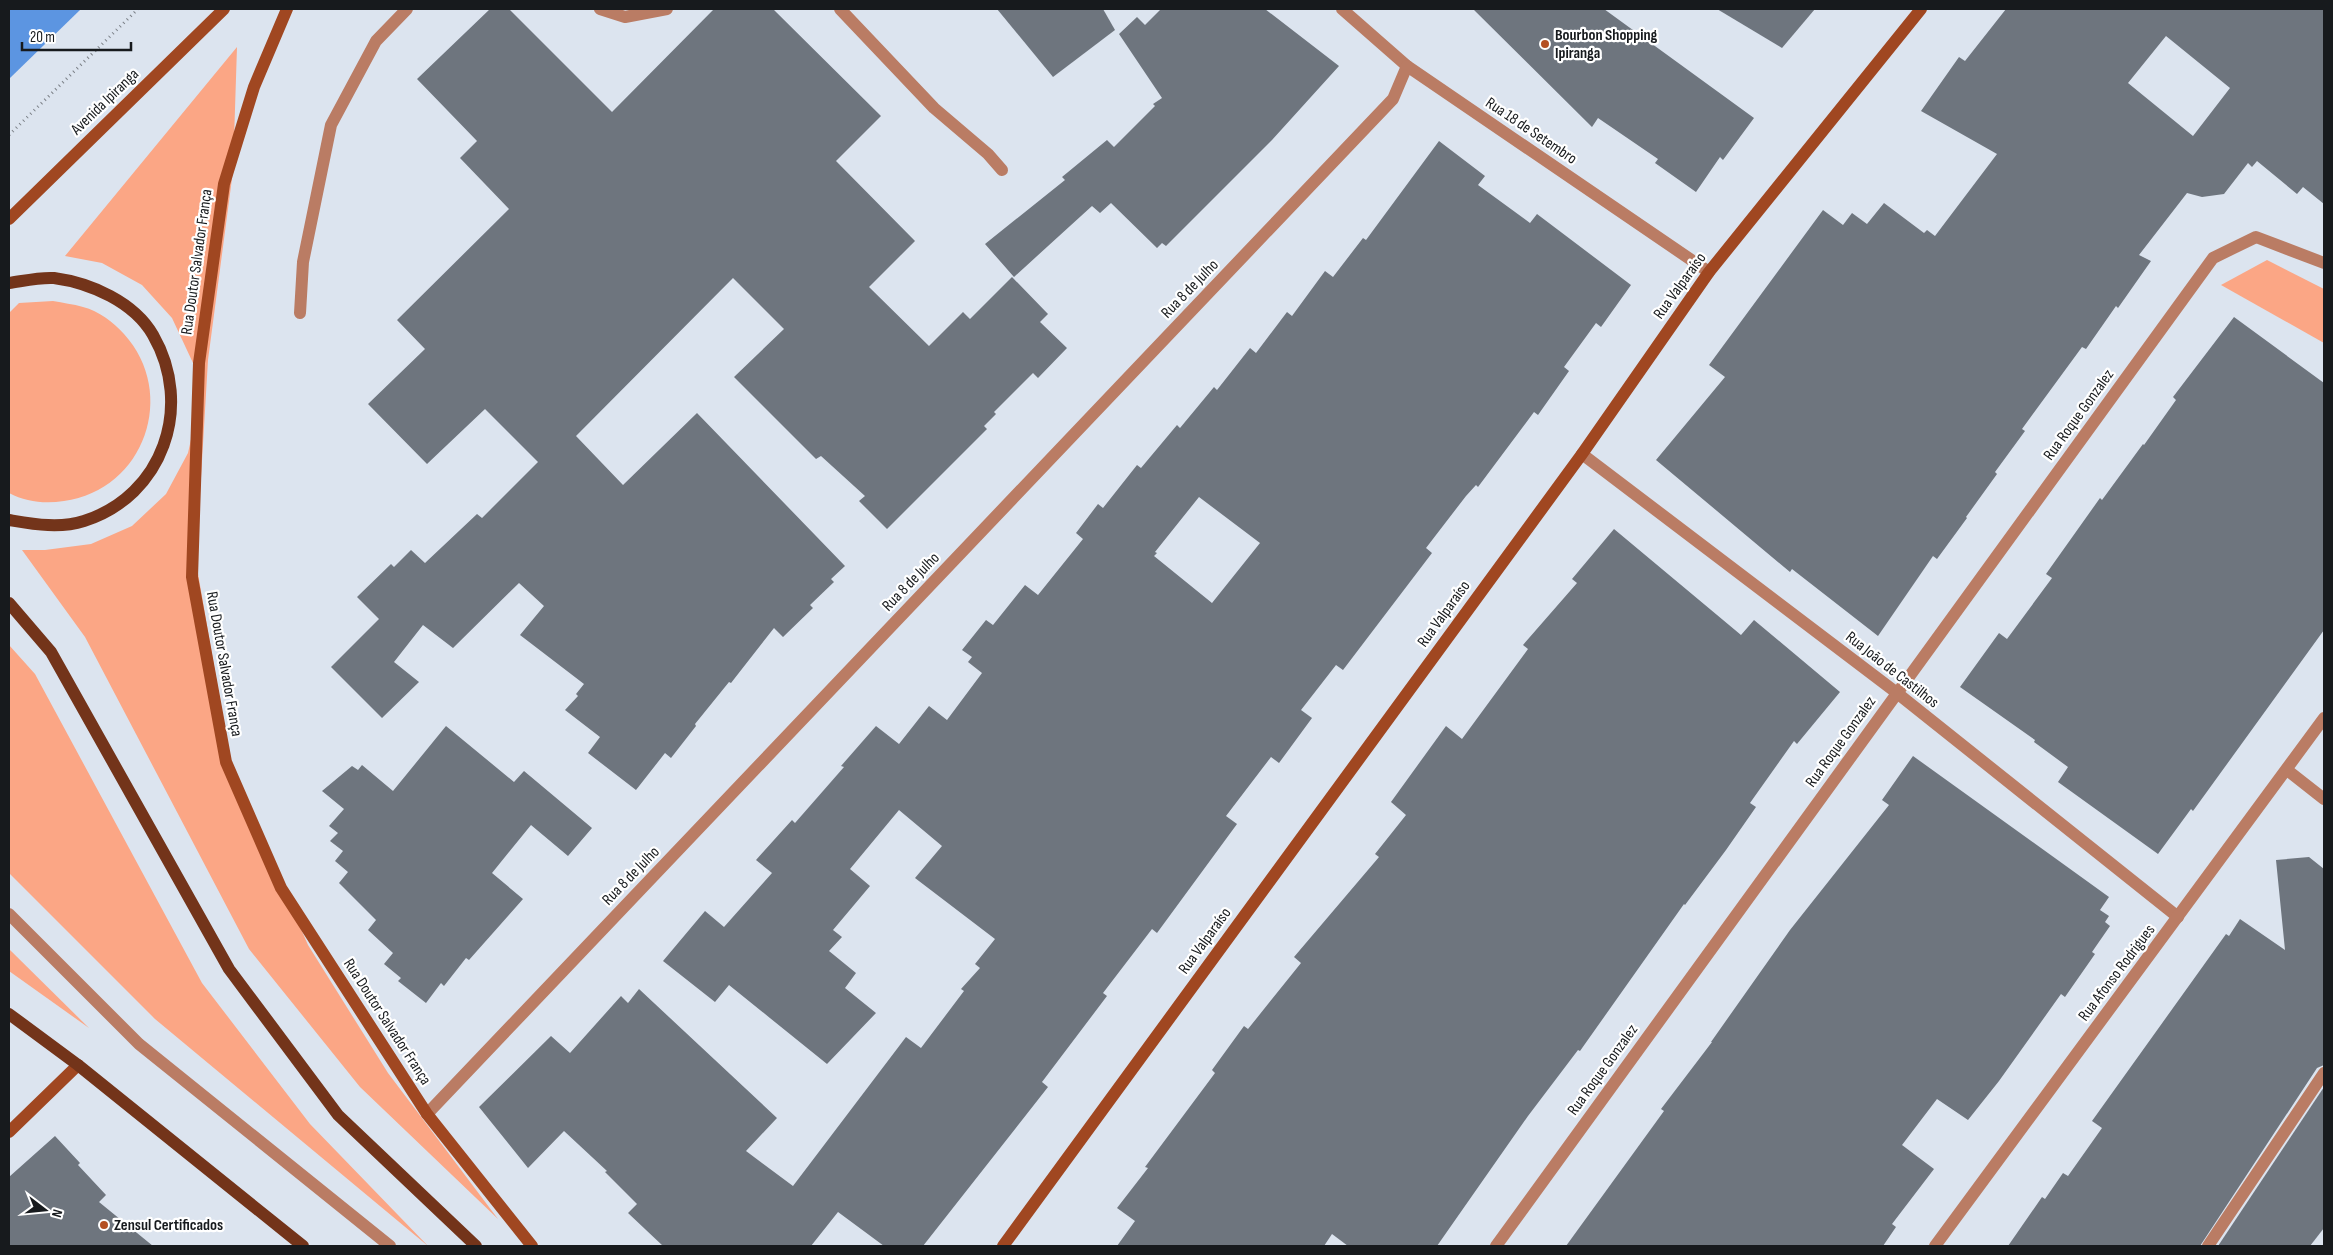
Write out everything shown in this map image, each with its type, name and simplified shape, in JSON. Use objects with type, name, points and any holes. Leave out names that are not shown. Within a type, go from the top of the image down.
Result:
[{"type":"main road","points":[[9,283],[52,278],[92,287],[127,306],[153,334],[167,368],[173,406],[165,445],[152,470],[147,479],[119,505],[84,521],[44,526],[9,520]]},
{"type":"main road","points":[[9,603],[51,652],[229,969],[338,1115],[476,1246]]},
{"type":"main road","points":[[9,1014],[78,1065],[303,1246]]},
{"type":"street","name":"Avenida Ipiranga","points":[[9,219],[224,9]]},
{"type":"street","name":"Rua Doutor Salvador França","points":[[287,9],[254,87],[224,184],[199,363],[192,577],[226,762],[282,888],[427,1114],[532,1246]]},
{"type":"street","points":[[300,313],[303,262],[331,125],[376,40],[407,9]]},
{"type":"street","points":[[600,9],[624,17],[667,9]]},
{"type":"street","points":[[840,9],[934,108],[988,154],[1002,170]]},
{"type":"street","name":"Rua 18 de Setembro","points":[[1342,9],[1407,66],[1709,272]]},
{"type":"street","name":"Rua Valparaíso","points":[[1002,1246],[1582,454],[1709,272],[1921,9]]},
{"type":"street","name":"Rua 8 de Julho","points":[[427,1114],[1393,99],[1407,66]]},
{"type":"street","name":"Rua Roque Gonzalez","points":[[1496,1246],[2213,258],[2256,237],[2324,263]]},
{"type":"street","name":"Rua João de Castilhos","points":[[1582,454],[1897,693],[2178,917]]},
{"type":"street","name":"Rua Afonso Rodrigues","points":[[1935,1246],[2324,718]]},
{"type":"street","points":[[2287,770],[2324,800]]},
{"type":"street","points":[[9,914],[139,1044],[390,1246]]},
{"type":"street","points":[[9,1132],[78,1065]]},
{"type":"street","points":[[2208,1246],[2324,1073]]},
{"type":"path","points":[[9,135],[138,9]]},
{"type":"shaded area","points":[[237,47],[233,171],[208,360],[196,562],[233,775],[308,945],[388,1073],[498,1219],[360,1087],[249,949],[85,637],[22,550],[45,550],[91,544],[132,526],[166,494],[188,453],[198,408],[193,363],[172,318],[142,285],[102,263],[65,256]]},
{"type":"shaded area","points":[[2267,260],[2324,289],[2324,343],[2221,285]]},
{"type":"shaded area","points":[[53,301],[95,311],[124,334],[140,358],[149,383],[150,410],[145,436],[133,459],[115,479],[92,493],[64,501],[43,502],[29,500],[9,493],[9,313],[19,303]]},
{"type":"shaded area","points":[[9,645],[35,674],[202,983],[310,1124],[428,1246],[155,1019],[9,873]]},
{"type":"shaded area","points":[[9,949],[89,1028],[9,971]]},
{"type":"water","points":[[9,9],[81,9],[9,79]]},
{"type":"building","points":[[490,9],[509,9],[612,112],[714,9],[773,9],[881,116],[836,161],[915,241],[869,287],[929,346],[963,312],[970,319],[1012,277],[1048,314],[1040,322],[1067,348],[1038,378],[1033,373],[994,412],[996,414],[984,426],[987,429],[887,529],[859,501],[865,496],[821,456],[816,459],[734,377],[784,329],[733,278],[576,436],[623,485],[697,413],[845,566],[831,579],[834,582],[810,605],[813,608],[783,637],[774,628],[731,683],[729,682],[695,724],[696,726],[671,758],[665,753],[636,790],[588,753],[600,737],[565,710],[578,696],[576,694],[584,684],[520,635],[544,606],[519,583],[453,648],[423,625],[394,662],[419,682],[382,718],[331,667],[379,619],[357,597],[391,564],[394,567],[411,550],[425,563],[477,514],[482,518],[538,462],[485,409],[427,464],[368,404],[425,349],[397,320],[509,209],[460,158],[477,141],[417,79]]},
{"type":"building","points":[[997,9],[1103,9],[1115,30],[1053,77]]},
{"type":"building","points":[[1161,9],[1265,9],[1339,66],[1272,140],[1166,246],[1162,243],[1157,248],[1111,203],[1100,213],[1092,206],[1014,277],[985,244],[1065,180],[1062,177],[1107,140],[1114,147],[1155,106],[1153,104],[1162,98],[1119,34],[1137,17],[1145,25]]},
{"type":"building","points":[[1473,9],[1604,9],[1754,118],[1723,160],[1720,157],[1696,192],[1655,163],[1658,159],[1598,118],[1592,127]]},
{"type":"building","points":[[1717,9],[1815,9],[1782,48]]},
{"type":"building","points":[[2006,9],[2324,9],[2324,204],[2303,187],[2297,194],[2257,161],[2252,167],[2248,163],[2224,194],[2202,197],[2187,193],[2139,255],[2151,261],[2118,308],[2116,306],[2086,349],[2082,347],[2022,429],[2025,431],[1995,472],[1997,474],[1967,518],[1937,559],[1933,556],[1878,636],[1792,569],[1790,572],[1656,460],[1725,377],[1709,365],[1823,210],[1843,225],[1852,213],[1867,224],[1884,203],[1924,233],[1927,230],[1935,236],[1997,154],[1921,111],[1959,57],[1965,61]],"holes":[[[2166,36],[2230,88],[2193,136],[2128,83]]]},
{"type":"building","points":[[1439,141],[1485,176],[1478,185],[1530,223],[1537,214],[1631,285],[1601,327],[1596,323],[1564,367],[1569,371],[1538,415],[1534,412],[1478,487],[1476,485],[1466,496],[1426,548],[1432,553],[1343,670],[1336,665],[1301,710],[1312,718],[1279,763],[1271,757],[1226,816],[1237,824],[1157,933],[1152,929],[1103,993],[1107,996],[1042,1082],[1048,1087],[923,1246],[884,1246],[838,1212],[811,1246],[663,1246],[628,1213],[637,1204],[605,1172],[607,1171],[564,1131],[528,1168],[479,1107],[551,1036],[570,1053],[621,996],[628,1003],[639,989],[777,1118],[746,1151],[793,1186],[906,1037],[921,1048],[964,991],[961,989],[980,968],[975,964],[995,939],[915,878],[942,846],[899,810],[850,869],[870,886],[833,930],[842,937],[829,951],[856,973],[845,988],[876,1013],[827,1064],[729,985],[715,1002],[663,961],[705,911],[724,927],[772,873],[756,860],[792,820],[795,823],[844,767],[841,766],[876,726],[899,744],[929,706],[947,720],[982,673],[968,662],[972,657],[962,650],[986,620],[993,625],[1025,585],[1038,595],[1083,539],[1076,533],[1098,504],[1103,508],[1137,465],[1141,468],[1177,425],[1180,428],[1214,387],[1217,390],[1250,348],[1256,353],[1287,312],[1292,316],[1325,271],[1333,277],[1363,238],[1366,240]],"holes":[[[1199,497],[1260,543],[1212,603],[1154,556],[1157,553],[1155,552]]]},
{"type":"building","points":[[2234,317],[2324,383],[2324,630],[2193,811],[2191,809],[2158,854],[2058,782],[2068,767],[2034,742],[2035,740],[1960,687],[1999,633],[2007,639],[2052,578],[2046,574],[2100,498],[2102,500],[2144,445],[2176,400],[2173,397]]},
{"type":"building","points":[[1614,529],[1741,635],[1754,620],[1840,692],[1797,744],[1794,741],[1750,803],[1756,807],[1726,850],[1684,904],[1580,1051],[1578,1050],[1528,1116],[1437,1246],[1348,1246],[1332,1234],[1324,1246],[1117,1246],[1135,1221],[1117,1208],[1148,1168],[1145,1167],[1215,1073],[1212,1070],[1244,1026],[1248,1029],[1301,963],[1294,957],[1379,857],[1375,854],[1406,815],[1391,802],[1446,726],[1462,739],[1528,649],[1523,645],[1577,583],[1572,579]]},
{"type":"building","points":[[446,726],[514,782],[524,771],[592,828],[568,856],[531,825],[492,873],[523,899],[469,960],[466,958],[444,986],[441,983],[426,1003],[398,981],[401,978],[384,964],[393,953],[368,930],[376,920],[339,883],[348,872],[335,861],[343,851],[330,841],[338,833],[329,826],[344,809],[322,791],[352,766],[358,770],[362,765],[393,791]]},
{"type":"building","points":[[1913,756],[2109,897],[2100,910],[2109,916],[2105,922],[2110,926],[2092,952],[2095,954],[2065,997],[2061,994],[1999,1081],[1968,1120],[1937,1099],[1902,1145],[1934,1169],[1892,1224],[1896,1227],[1883,1246],[1566,1246],[1664,1111],[1661,1109],[1712,1042],[1790,930],[1889,805],[1882,800]]},
{"type":"building","points":[[2309,857],[2324,869],[2324,1065],[2317,1068],[2200,1246],[2008,1246],[2042,1197],[2045,1199],[2063,1173],[2068,1176],[2102,1128],[2092,1121],[2226,934],[2229,936],[2240,919],[2285,950],[2276,860]]},
{"type":"building","points":[[2324,1087],[2324,1228],[2310,1246],[2218,1246]]},
{"type":"building","points":[[55,1136],[80,1163],[78,1165],[106,1195],[99,1202],[153,1246],[9,1246],[9,1177]]},
{"type":"place","name":"Bourbon Shopping Ipiranga","points":[[1545,44]]},
{"type":"place","name":"Zensul Certificados","points":[[104,1225]]}]
